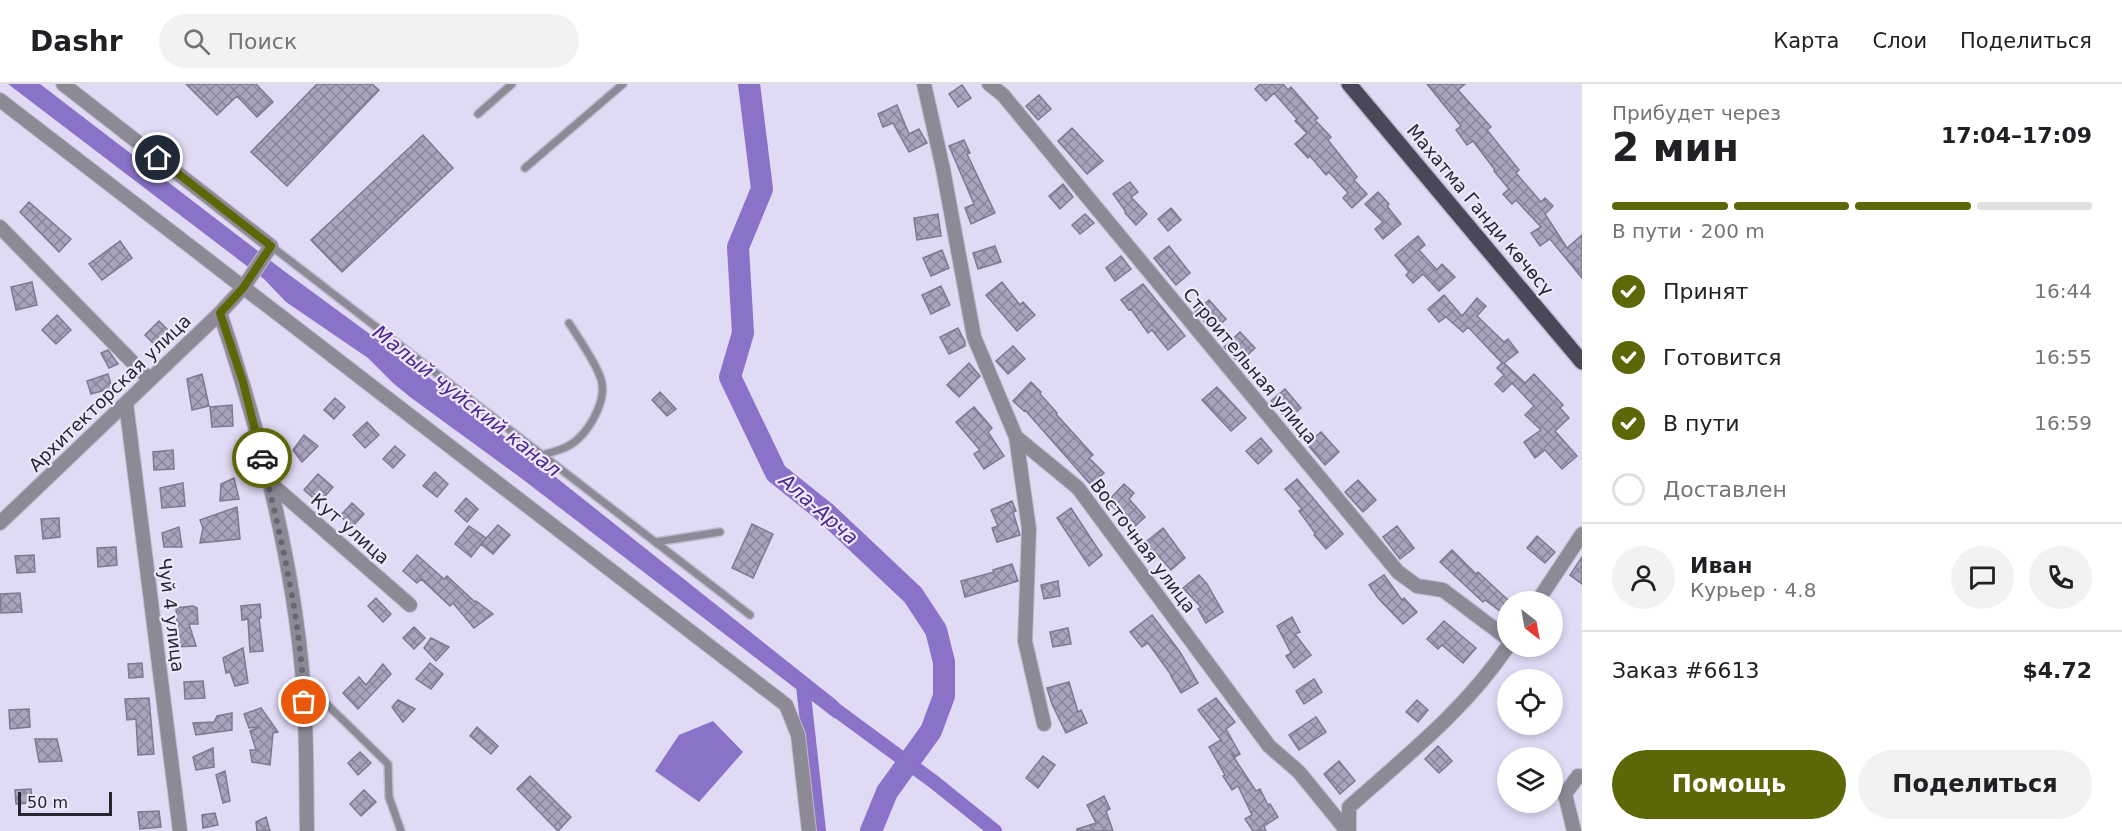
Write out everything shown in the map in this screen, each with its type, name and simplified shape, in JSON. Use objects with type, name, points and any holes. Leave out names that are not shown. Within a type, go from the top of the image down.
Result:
[{"type":"main road","name":"Махатма Ганди көчөсү","points":[[1349,84],[1580,356]]},
{"type":"street","points":[[63,84],[269,249]]},
{"type":"street","name":"Восточная улица","points":[[924,84],[943,169],[974,337],[1016,437],[1078,488],[1269,746],[1299,772],[1348,831]]},
{"type":"street","name":"Строительная улица","points":[[989,84],[1003,95],[1398,572],[1417,586],[1443,590],[1497,631]]},
{"type":"street","points":[[0,100],[786,705],[798,735],[809,831]]},
{"type":"street","points":[[0,227],[150,380]]},
{"type":"street","name":"Архитекторская улица","points":[[0,523],[220,313],[243,288],[269,249]]},
{"type":"street","points":[[220,313],[243,382],[287,560],[303,681],[307,831]]},
{"type":"street","name":"Чуй 4 улица","points":[[126,403],[180,831]]},
{"type":"street","points":[[1016,437],[1029,529],[1025,641],[1044,724]]},
{"type":"street","name":"Кут улица","points":[[267,481],[410,605]]},
{"type":"street","points":[[1544,591],[1582,534]]},
{"type":"street","points":[[1348,831],[1349,807],[1458,708],[1491,672],[1501,657]]},
{"type":"street","points":[[1574,831],[1565,794],[1578,776],[1582,777]]},
{"type":"lane","points":[[478,114],[512,84]]},
{"type":"lane","points":[[525,168],[622,84]]},
{"type":"lane","points":[[269,249],[750,615]]},
{"type":"lane","points":[[542,455],[565,448],[575,441],[601,406],[603,388],[600,377],[569,322]]},
{"type":"lane","points":[[656,542],[720,532]]},
{"type":"lane","points":[[303,681],[388,764],[389,796],[401,831]]},
{"type":"shaded area","points":[[8,84],[40,84],[284,271],[450,393],[836,700],[849,714],[845,721],[834,718],[517,475],[410,397],[368,358],[286,302],[264,279]]},
{"type":"shaded area","points":[[713,721],[743,752],[699,802],[655,771],[679,735]]},
{"type":"building","points":[[186,84],[256,84],[273,102],[257,117],[237,96],[217,115]]},
{"type":"building","points":[[317,84],[372,84],[379,90],[287,186],[251,152]]},
{"type":"building","points":[[1260,84],[1283,84],[1288,90],[1291,87],[1318,118],[1315,120],[1331,137],[1328,140],[1357,177],[1354,180],[1367,194],[1352,208],[1343,198],[1348,193],[1329,172],[1326,175],[1310,156],[1308,158],[1295,144],[1307,133],[1295,121],[1297,119],[1274,93],[1266,101],[1255,89]]},
{"type":"building","points":[[1427,84],[1465,84],[1458,90],[1491,127],[1487,130],[1519,170],[1516,173],[1541,202],[1545,198],[1553,206],[1545,214],[1567,248],[1582,235],[1582,278],[1550,239],[1540,246],[1531,233],[1541,227],[1516,200],[1512,204],[1503,194],[1509,189],[1473,141],[1467,145],[1456,130],[1461,126]]},
{"type":"building","points":[[962,85],[971,98],[958,107],[949,94]]},
{"type":"building","points":[[1039,95],[1051,109],[1038,120],[1026,106]]},
{"type":"building","points":[[897,105],[909,134],[919,129],[927,143],[909,152],[893,123],[883,127],[878,114]]},
{"type":"building","points":[[1072,128],[1103,161],[1087,174],[1058,141]]},
{"type":"building","points":[[423,135],[453,168],[342,272],[311,240]]},
{"type":"building","points":[[964,140],[970,153],[967,154],[995,213],[971,224],[965,208],[974,204],[949,146]]},
{"type":"building","points":[[1130,182],[1138,192],[1131,197],[1147,214],[1136,225],[1113,194]]},
{"type":"building","points":[[1063,184],[1073,197],[1060,209],[1049,196]]},
{"type":"building","points":[[1378,192],[1389,204],[1387,206],[1401,224],[1383,239],[1375,229],[1383,222],[1365,204]]},
{"type":"building","points":[[29,202],[71,239],[59,252],[20,212]]},
{"type":"building","points":[[1171,208],[1181,220],[1168,231],[1158,219]]},
{"type":"building","points":[[938,214],[941,236],[917,240],[914,218]]},
{"type":"building","points":[[1085,214],[1094,223],[1080,234],[1072,225]]},
{"type":"building","points":[[1418,236],[1425,245],[1419,250],[1437,270],[1442,264],[1455,277],[1439,291],[1423,274],[1413,283],[1406,275],[1409,272],[1395,255]]},
{"type":"building","points":[[120,241],[132,258],[102,280],[89,264]]},
{"type":"building","points":[[995,246],[1001,262],[978,269],[973,253]]},
{"type":"building","points":[[1169,246],[1190,273],[1176,285],[1154,258]]},
{"type":"building","points":[[942,250],[949,268],[931,276],[923,258]]},
{"type":"building","points":[[1121,256],[1131,269],[1115,281],[1106,268]]},
{"type":"building","points":[[32,282],[37,305],[16,310],[11,287]]},
{"type":"building","points":[[1002,282],[1020,305],[1023,302],[1035,315],[1017,331],[986,295]]},
{"type":"building","points":[[1143,284],[1185,336],[1168,350],[1152,330],[1148,333],[1131,309],[1129,310],[1121,300]]},
{"type":"building","points":[[941,286],[950,305],[931,314],[922,295]]},
{"type":"building","points":[[1444,295],[1462,316],[1477,298],[1486,306],[1477,316],[1504,342],[1508,339],[1518,352],[1504,363],[1525,383],[1534,374],[1563,405],[1560,408],[1569,418],[1555,431],[1577,456],[1562,469],[1545,450],[1535,458],[1524,442],[1541,430],[1525,415],[1534,406],[1512,383],[1503,392],[1495,384],[1504,375],[1497,368],[1502,363],[1468,327],[1463,332],[1446,317],[1439,322],[1428,309]]},
{"type":"building","points":[[1209,300],[1226,319],[1213,331],[1195,312]]},
{"type":"building","points":[[57,315],[71,330],[56,344],[42,330]]},
{"type":"building","points":[[159,321],[173,335],[159,349],[145,335]]},
{"type":"building","points":[[958,328],[965,346],[949,354],[940,337]]},
{"type":"building","points":[[1240,332],[1255,348],[1239,363],[1224,347]]},
{"type":"building","points":[[1013,346],[1025,359],[1008,374],[996,361]]},
{"type":"building","points":[[108,350],[118,364],[109,368],[101,353]]},
{"type":"building","points":[[969,363],[980,376],[959,397],[947,385]]},
{"type":"building","points":[[108,374],[112,388],[91,394],[87,381]]},
{"type":"building","points":[[202,374],[209,406],[192,410],[187,379]]},
{"type":"building","points":[[1031,382],[1093,455],[1089,458],[1104,473],[1091,485],[1025,410],[1013,401]]},
{"type":"building","points":[[1217,387],[1246,418],[1231,431],[1202,400]]},
{"type":"building","points":[[1285,389],[1301,408],[1288,420],[1271,401]]},
{"type":"building","points":[[660,392],[676,409],[667,416],[652,400]]},
{"type":"building","points":[[335,398],[345,407],[334,419],[324,410]]},
{"type":"building","points":[[232,405],[233,426],[212,427],[210,407]]},
{"type":"building","points":[[974,407],[992,428],[988,432],[1004,456],[984,469],[974,454],[980,450],[956,422]]},
{"type":"building","points":[[367,422],[379,435],[365,448],[353,435]]},
{"type":"building","points":[[1321,432],[1339,452],[1325,465],[1307,444]]},
{"type":"building","points":[[304,435],[318,446],[302,462],[293,450]]},
{"type":"building","points":[[1261,438],[1272,451],[1258,464],[1246,451]]},
{"type":"building","points":[[395,446],[405,455],[393,468],[383,459]]},
{"type":"building","points":[[173,450],[174,469],[154,470],[153,452]]},
{"type":"building","points":[[435,472],[448,484],[437,497],[423,486]]},
{"type":"building","points":[[318,474],[333,487],[319,503],[304,490]]},
{"type":"building","points":[[234,478],[239,499],[220,501],[221,484]]},
{"type":"building","points":[[1297,479],[1343,534],[1326,549],[1299,511],[1302,509],[1285,489]]},
{"type":"building","points":[[1358,480],[1376,500],[1363,512],[1345,492]]},
{"type":"building","points":[[183,483],[185,506],[162,508],[160,488]]},
{"type":"building","points":[[1124,484],[1134,493],[1129,499],[1145,517],[1131,530],[1121,518],[1123,516],[1107,502]]},
{"type":"building","points":[[466,498],[478,509],[467,522],[455,511]]},
{"type":"building","points":[[1012,501],[1020,535],[997,542],[992,528],[998,526],[991,510]]},
{"type":"building","points":[[352,503],[364,514],[352,527],[340,516]]},
{"type":"building","points":[[237,507],[240,539],[200,543],[203,528],[200,520]]},
{"type":"building","points":[[1071,508],[1102,555],[1089,566],[1057,518]]},
{"type":"building","points":[[59,518],[60,537],[43,539],[41,519]]},
{"type":"building","points":[[752,524],[773,534],[753,578],[732,568]]},
{"type":"building","points":[[498,525],[510,535],[493,554],[481,544]]},
{"type":"building","points":[[469,526],[486,538],[471,557],[455,544]]},
{"type":"building","points":[[1397,526],[1414,548],[1400,559],[1383,537]]},
{"type":"building","points":[[179,527],[182,547],[164,547],[162,533]]},
{"type":"building","points":[[1163,528],[1185,558],[1171,570],[1157,554],[1153,558],[1142,545]]},
{"type":"building","points":[[1537,536],[1555,552],[1545,563],[1527,548]]},
{"type":"building","points":[[116,547],[117,565],[98,567],[97,548]]},
{"type":"building","points":[[1452,550],[1476,574],[1478,572],[1498,591],[1497,609],[1485,600],[1483,602],[1440,562]]},
{"type":"building","points":[[34,555],[35,572],[17,573],[15,556]]},
{"type":"building","points":[[417,555],[444,579],[447,576],[475,602],[493,614],[474,628],[453,603],[450,606],[421,579],[417,583],[403,571]]},
{"type":"building","points":[[1582,557],[1582,584],[1570,575]]},
{"type":"building","points":[[1012,564],[1018,581],[965,597],[961,581],[994,572],[993,570]]},
{"type":"building","points":[[1199,575],[1207,584],[1223,612],[1206,623],[1198,609],[1201,607],[1183,588]]},
{"type":"building","points":[[1384,575],[1402,600],[1404,598],[1417,612],[1403,624],[1369,585]]},
{"type":"building","points":[[1058,581],[1060,596],[1044,599],[1041,585]]},
{"type":"building","points":[[20,593],[22,612],[1,613],[0,594]]},
{"type":"building","points":[[376,598],[391,614],[383,622],[368,606]]},
{"type":"building","points":[[260,604],[261,618],[259,618],[263,651],[250,652],[248,619],[242,620],[241,606]]},
{"type":"building","points":[[193,606],[197,608],[198,624],[189,624],[196,646],[172,647],[171,637],[178,637],[176,608]]},
{"type":"building","points":[[1152,615],[1180,652],[1198,683],[1181,693],[1172,676],[1148,643],[1142,647],[1130,632]]},
{"type":"building","points":[[1292,617],[1300,632],[1295,634],[1311,655],[1294,668],[1286,656],[1291,653],[1277,626]]},
{"type":"building","points":[[1444,621],[1476,648],[1463,663],[1442,645],[1438,649],[1427,639]]},
{"type":"building","points":[[414,627],[425,638],[414,649],[403,638]]},
{"type":"building","points":[[1068,628],[1071,644],[1053,647],[1050,632]]},
{"type":"building","points":[[431,638],[449,647],[436,661],[424,648]]},
{"type":"building","points":[[243,648],[248,683],[235,686],[230,672],[226,673],[223,658]]},
{"type":"building","points":[[142,663],[143,677],[129,678],[128,664]]},
{"type":"building","points":[[430,663],[443,674],[431,689],[416,679]]},
{"type":"building","points":[[383,664],[391,674],[358,709],[343,693],[359,677],[366,685]]},
{"type":"building","points":[[1314,679],[1322,692],[1304,704],[1296,691]]},
{"type":"building","points":[[203,681],[205,698],[185,699],[184,682]]},
{"type":"building","points":[[1069,682],[1078,712],[1081,710],[1087,723],[1066,733],[1047,688]]},
{"type":"building","points":[[149,698],[154,754],[138,755],[136,719],[127,720],[125,699]]},
{"type":"building","points":[[1216,698],[1235,722],[1226,729],[1240,754],[1235,757],[1231,753],[1256,791],[1260,789],[1268,805],[1270,804],[1278,817],[1264,826],[1266,831],[1253,831],[1245,819],[1252,815],[1238,786],[1232,790],[1209,747],[1221,740],[1198,710]]},
{"type":"building","points":[[398,700],[415,709],[403,722],[392,707]]},
{"type":"building","points":[[1417,700],[1428,710],[1418,722],[1406,712]]},
{"type":"building","points":[[261,708],[278,732],[273,733],[270,765],[252,762],[250,750],[256,750],[250,731],[260,727],[249,728],[244,714]]},
{"type":"building","points":[[29,709],[30,727],[10,729],[9,710]]},
{"type":"building","points":[[232,713],[232,730],[196,735],[193,723],[214,722],[217,716]]},
{"type":"building","points":[[1316,717],[1326,732],[1299,750],[1289,735]]},
{"type":"building","points":[[477,727],[498,746],[491,754],[470,736]]},
{"type":"building","points":[[35,739],[57,739],[62,761],[39,762]]},
{"type":"building","points":[[1438,746],[1452,761],[1439,773],[1425,759]]},
{"type":"building","points":[[213,748],[214,767],[196,770],[193,757]]},
{"type":"building","points":[[360,752],[371,763],[358,775],[348,763]]},
{"type":"building","points":[[1043,756],[1055,765],[1038,788],[1026,778]]},
{"type":"building","points":[[1339,761],[1355,781],[1340,794],[1324,774]]},
{"type":"building","points":[[225,771],[230,801],[223,803],[216,775]]},
{"type":"building","points":[[530,776],[571,817],[558,831],[517,789]]},
{"type":"building","points":[[31,789],[32,803],[16,804],[15,790]]},
{"type":"building","points":[[364,790],[376,802],[361,816],[350,804]]},
{"type":"building","points":[[1104,796],[1110,809],[1106,811],[1113,831],[1077,831],[1077,829],[1096,823],[1087,805]]},
{"type":"building","points":[[159,811],[161,827],[140,829],[138,812]]},
{"type":"building","points":[[215,813],[218,825],[203,828],[202,815]]},
{"type":"building","points":[[266,817],[270,831],[257,831],[256,822]]},
{"type":"waterway","name":"Ала-Арча","points":[[749,84],[762,189],[738,247],[743,333],[730,377],[776,473],[826,513],[913,595],[936,630],[944,662],[944,696],[931,731],[887,792],[871,831]]},
{"type":"waterway","points":[[803,686],[819,831]]},
{"type":"waterway","points":[[832,707],[934,782],[995,831]]},
{"type":"way so far","points":[[262,458],[287,560],[304,702]]},
{"type":"route","points":[[158,158],[271,246],[243,288],[220,313],[243,382],[262,458]]},
{"type":"water label","name":"Малый чуйский канал","points":[[467,401]]}]
